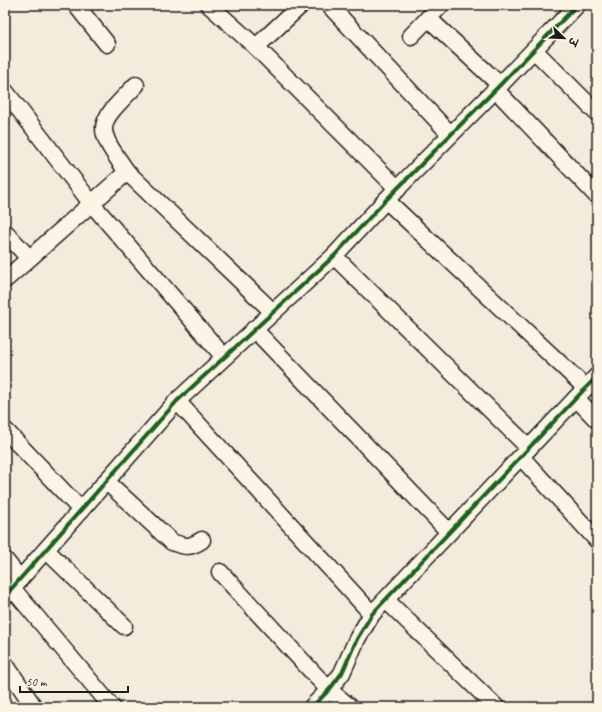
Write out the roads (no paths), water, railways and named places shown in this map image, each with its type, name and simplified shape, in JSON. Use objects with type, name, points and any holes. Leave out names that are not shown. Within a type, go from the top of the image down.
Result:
[{"type":"street","points":[[76,5],[106,44]]},
{"type":"street","points":[[209,5],[256,47],[398,189]]},
{"type":"street","points":[[256,47],[301,5]]},
{"type":"street","points":[[329,5],[450,134]]},
{"type":"street","points":[[411,36],[441,5]]},
{"type":"street","points":[[12,588],[177,401],[334,256],[386,200],[577,5]]},
{"type":"street","points":[[428,18],[498,87],[597,196]]},
{"type":"street","points":[[534,50],[597,113]]},
{"type":"street","points":[[136,85],[108,114],[103,130],[106,143],[127,172],[273,312]]},
{"type":"street","points":[[5,91],[92,204],[224,357]]},
{"type":"street","points":[[5,280],[127,172]]},
{"type":"street","points":[[386,200],[581,393],[597,420]]},
{"type":"street","points":[[5,232],[29,258]]},
{"type":"street","points":[[334,256],[525,452],[597,540]]},
{"type":"street","points":[[254,329],[449,532]]},
{"type":"street","points":[[312,707],[329,690],[342,673],[357,640],[372,614],[597,376]]},
{"type":"street","points":[[177,401],[372,614]]},
{"type":"street","points":[[5,430],[81,510]]},
{"type":"street","points":[[106,481],[172,542],[183,547],[191,547],[202,540]]},
{"type":"street","points":[[46,550],[124,626]]},
{"type":"street","points":[[5,560],[12,588],[112,707]]},
{"type":"street","points":[[220,572],[329,690],[350,707]]},
{"type":"street","points":[[386,600],[496,707]]},
{"type":"street","points":[[5,664],[34,707]]}]
